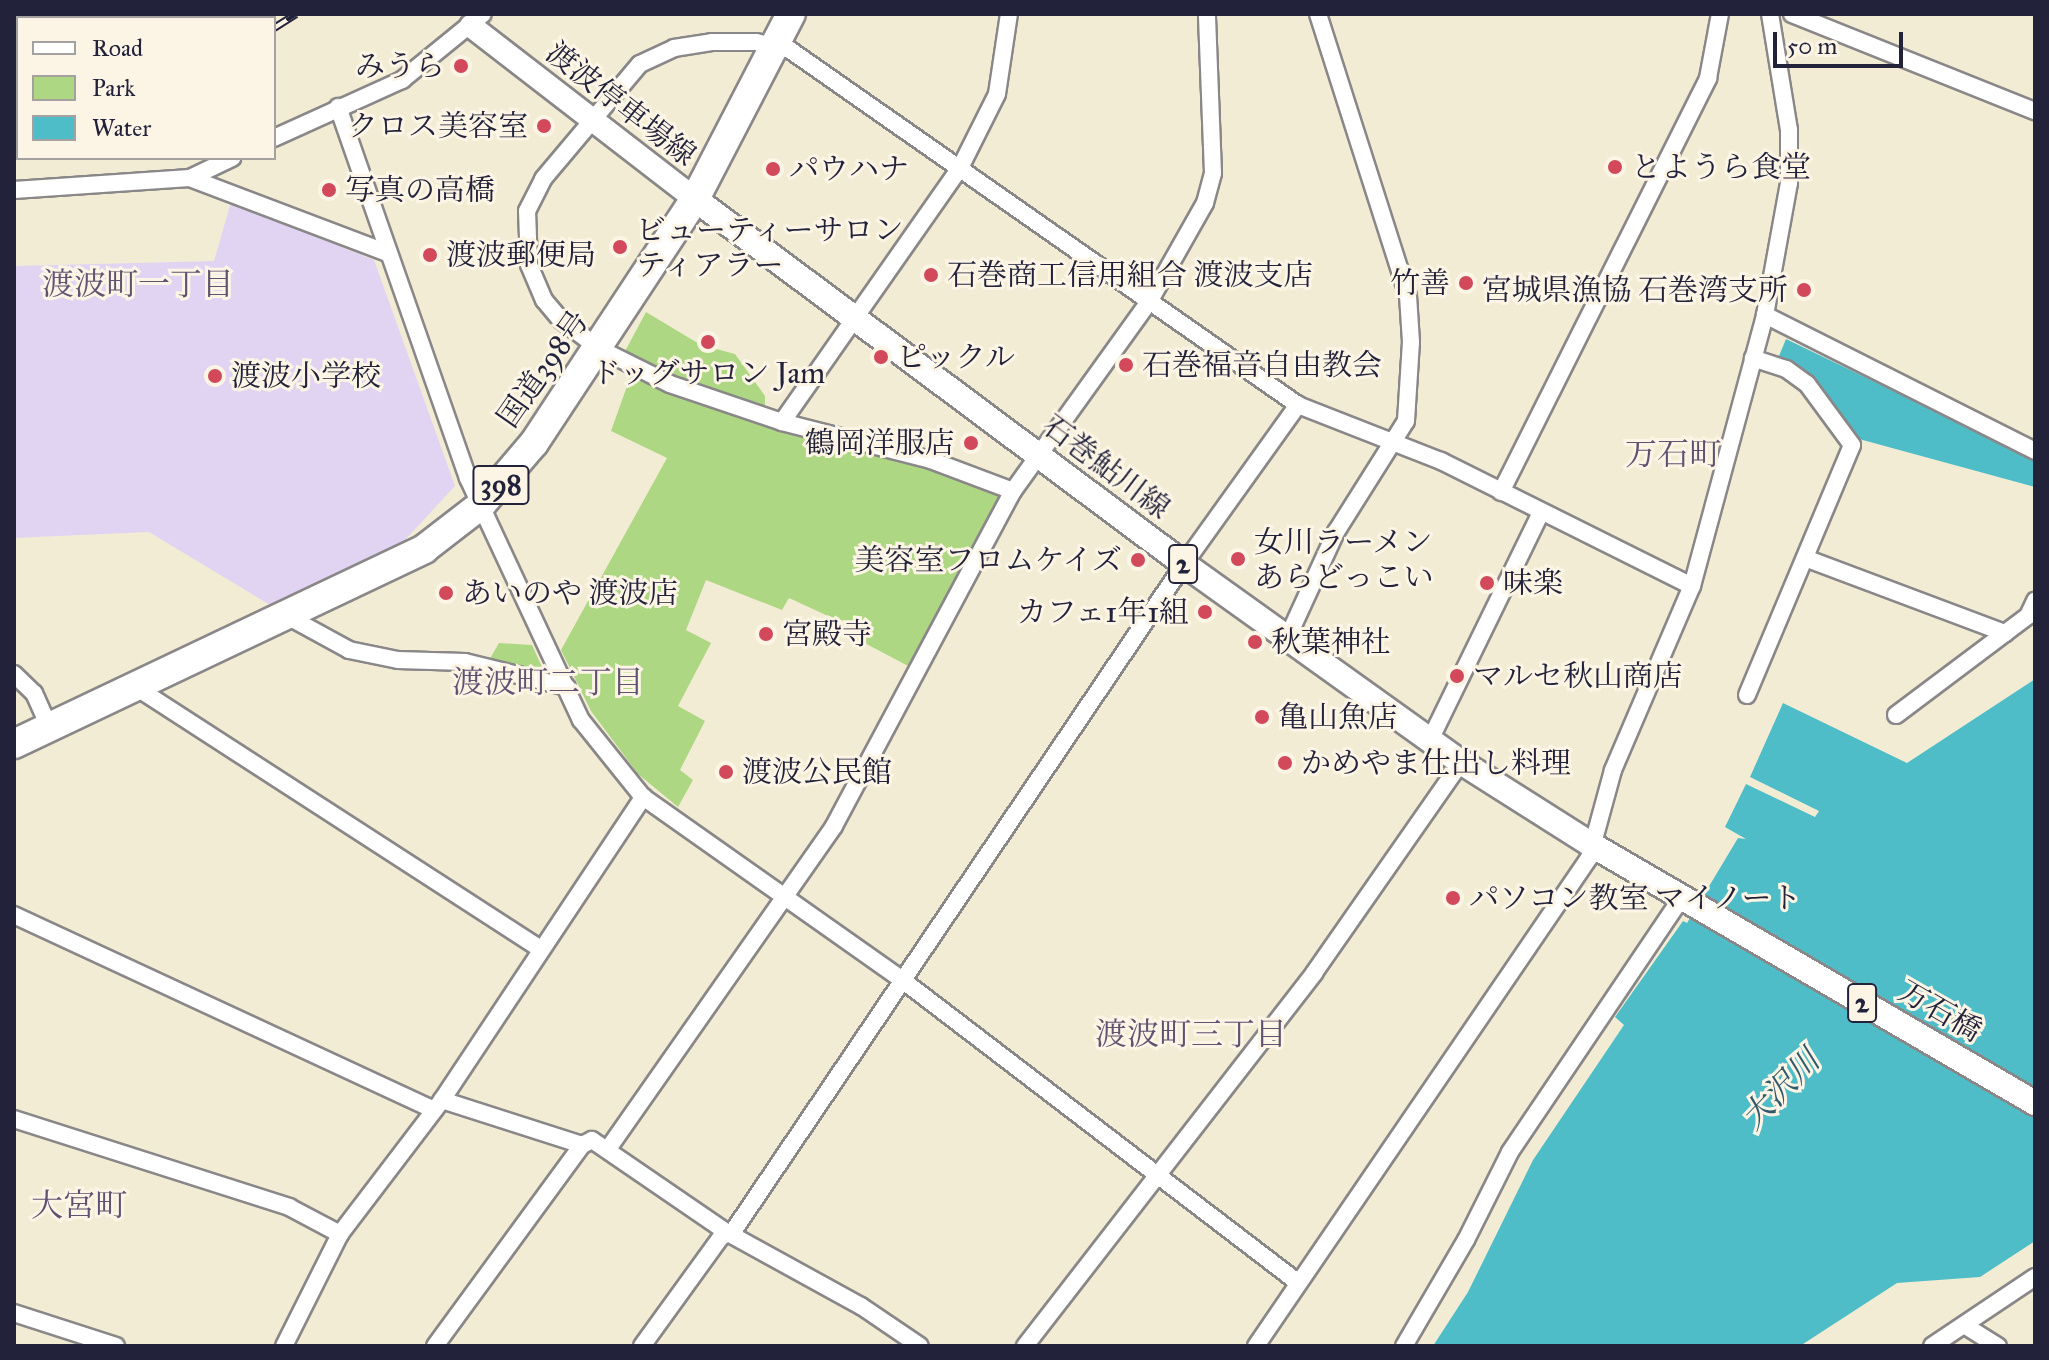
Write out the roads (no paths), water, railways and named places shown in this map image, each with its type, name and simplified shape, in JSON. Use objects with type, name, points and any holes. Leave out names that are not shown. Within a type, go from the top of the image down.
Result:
[{"type":"highway","name":"国道398号","points":[[14,744],[424,549],[481,505],[534,443],[600,349],[695,199],[791,14]]},
{"type":"main road","name":"渡波停車場線","points":[[477,20],[590,118],[695,199]]},
{"type":"main road","name":"石巻鮎川線","points":[[695,199],[1287,639],[1461,762],[1686,900]]},
{"type":"main road","name":"万石橋","points":[[1686,900],[2035,1103]]},
{"type":"street","points":[[782,422],[961,166],[997,94],[1009,14]]},
{"type":"street","points":[[608,1149],[834,826],[1013,491],[1041,458],[1149,302],[1205,203],[1213,173],[1207,14]]},
{"type":"street","points":[[1287,639],[1336,532],[1397,441],[1406,421],[1408,296],[1318,14]]},
{"type":"street","points":[[1501,492],[1708,78],[1720,14]]},
{"type":"street","points":[[1256,1346],[1589,858],[1613,770],[1692,586],[1765,315],[1789,183],[1789,130],[1770,14]]},
{"type":"street","points":[[1792,14],[2035,111]]},
{"type":"street","points":[[276,137],[402,80],[477,20]]},
{"type":"street","points":[[1013,491],[931,460],[782,422],[670,384],[600,349],[544,300],[529,265],[525,234],[527,211],[543,179],[590,118],[640,64],[674,48],[712,42],[775,45],[961,166],[1298,405],[1397,441],[1540,514],[1692,586]]},
{"type":"street","points":[[338,107],[387,253],[481,505],[581,720],[643,797],[783,900],[901,979],[1297,1282]]},
{"type":"street","points":[[14,190],[190,178],[228,160]]},
{"type":"street","points":[[190,178],[387,253]]},
{"type":"street","points":[[1765,315],[2035,451]]},
{"type":"street","points":[[1747,695],[1852,445],[1807,384],[1786,369],[1753,358]]},
{"type":"street","points":[[642,1346],[728,1233],[1184,564],[1298,405]]},
{"type":"street","points":[[1430,740],[1540,514]]},
{"type":"street","points":[[1805,558],[2005,633]]},
{"type":"street","points":[[1896,715],[2028,616],[2035,601]]},
{"type":"street","points":[[287,616],[349,650],[398,660],[465,662],[567,687]]},
{"type":"street","points":[[14,674],[34,693],[49,727]]},
{"type":"street","points":[[134,686],[541,949]]},
{"type":"street","points":[[1025,1346],[1161,1175],[1314,973],[1461,762]]},
{"type":"street","points":[[284,1346],[340,1234],[438,1105],[643,797]]},
{"type":"street","points":[[1404,1346],[1510,1152],[1686,900]]},
{"type":"street","points":[[14,915],[438,1105],[582,1145]]},
{"type":"street","points":[[14,1119],[289,1207],[340,1234]]},
{"type":"street","points":[[435,1346],[582,1145],[592,1140],[728,1233],[861,1306],[920,1346]]},
{"type":"street","points":[[1932,1346],[2035,1277]]},
{"type":"street","points":[[14,1313],[116,1346]]},
{"type":"street","points":[[1964,1325],[1998,1346]]},
{"type":"water","points":[[1786,339],[2035,459],[2035,487],[1859,439],[1816,379],[1779,356]]},
{"type":"water","name":"大沢川","points":[[2035,679],[2035,1241],[1980,1277],[1897,1283],[1800,1346],[1433,1346],[1468,1292],[1533,1160],[1624,1025],[1615,1017],[1683,921],[1687,923],[1738,838],[1746,839],[1725,827],[1746,784],[1815,817],[1819,811],[1750,777],[1783,703],[1907,763]]},
{"type":"railway","points":[[276,27],[296,14]]},
{"type":"place","name":"みうら","points":[[461,66]]},
{"type":"place","name":"クロス美容室","points":[[544,126]]},
{"type":"place","name":"とようら食堂","points":[[1615,167]]},
{"type":"place","name":"パウハナ","points":[[773,169]]},
{"type":"place","name":"写真の高橋","points":[[329,190]]},
{"type":"place","name":"ビューティーサロン ティアラー","points":[[620,247]]},
{"type":"place","name":"渡波郵便局","points":[[430,255]]},
{"type":"place","name":"石巻商工信用組合 渡波支店","points":[[931,275]]},
{"type":"place","name":"竹善","points":[[1466,283]]},
{"type":"place","name":"宮城県漁協 石巻湾支所","points":[[1804,290]]},
{"type":"place","name":"ドッグサロン Jam","points":[[708,342]]},
{"type":"place","name":"ピックル","points":[[881,357]]},
{"type":"place","name":"石巻福音自由教会","points":[[1126,365]]},
{"type":"place","name":"渡波小学校","points":[[215,376]]},
{"type":"place","name":"鶴岡洋服店","points":[[971,443]]},
{"type":"place","name":"女川ラーメン あらどっこい","points":[[1238,559]]},
{"type":"place","name":"美容室フロムケイズ","points":[[1138,560]]},
{"type":"place","name":"味楽","points":[[1487,583]]},
{"type":"place","name":"あいのや 渡波店","points":[[446,593]]},
{"type":"place","name":"カフェ1年1組","points":[[1205,612]]},
{"type":"place","name":"宮殿寺","points":[[766,634]]},
{"type":"place","name":"秋葉神社","points":[[1255,642]]},
{"type":"place","name":"マルセ秋山商店","points":[[1457,676]]},
{"type":"place","name":"亀山魚店","points":[[1262,717]]},
{"type":"place","name":"かめやま仕出し料理","points":[[1285,763]]},
{"type":"place","name":"渡波公民館","points":[[726,772]]},
{"type":"place","name":"パソコン教室 マイノート","points":[[1453,898]]},
{"type":"district","name":"渡波町一丁目","points":[[138,285]]},
{"type":"district","name":"万石町","points":[[1673,455]]},
{"type":"district","name":"渡波町二丁目","points":[[548,683]]},
{"type":"district","name":"渡波町三丁目","points":[[1191,1035]]},
{"type":"district","name":"大宮町","points":[[79,1206]]}]
